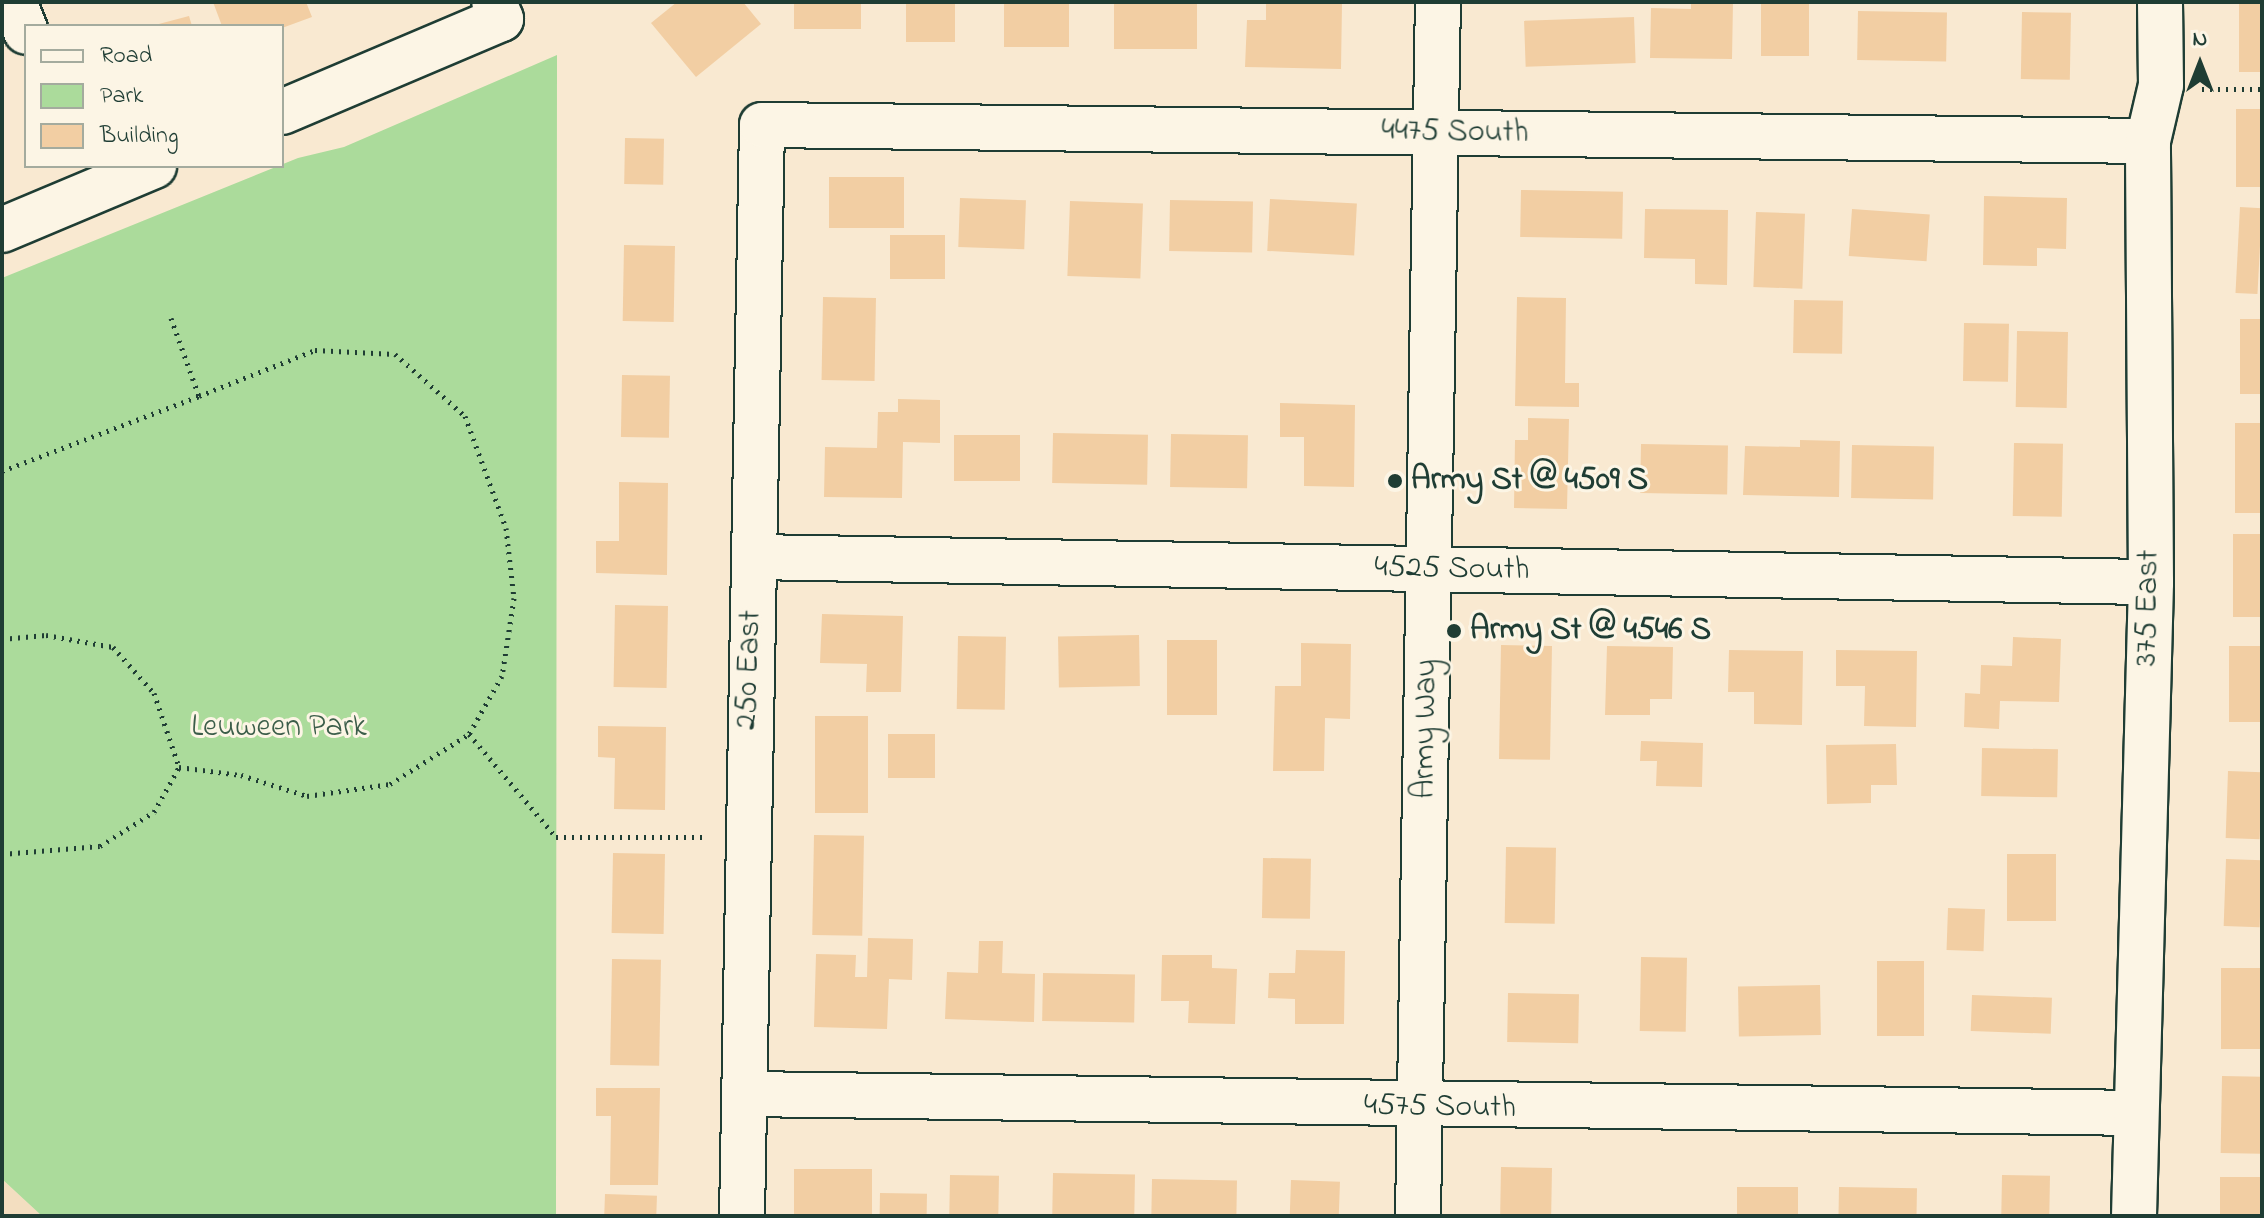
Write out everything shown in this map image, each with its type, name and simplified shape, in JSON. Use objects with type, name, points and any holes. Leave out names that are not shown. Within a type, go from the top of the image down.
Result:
[{"type":"street","points":[[14,2],[24,27]]},
{"type":"street","name":"Army Way","points":[[1418,1216],[1438,2]]},
{"type":"street","name":"375 East","points":[[2134,1216],[2151,582],[2148,141],[2161,85],[2160,2]]},
{"type":"street","points":[[284,111],[498,11]]},
{"type":"street","name":"4475 South","points":[[762,125],[2148,141]]},
{"type":"street","name":"250 East","points":[[742,1216],[762,125]]},
{"type":"street","points":[[2,230],[85,180],[144,168]]},
{"type":"street","name":"4525 South","points":[[754,557],[2151,582]]},
{"type":"street","name":"4575 South","points":[[745,1094],[1419,1108],[2135,1113]]},
{"type":"path","points":[[2193,89],[2262,89]]},
{"type":"path","points":[[171,318],[199,396]]},
{"type":"path","points":[[2,471],[315,350],[395,354],[465,416],[506,528],[514,598],[502,676],[469,734],[390,784],[307,796],[241,775],[179,767]]},
{"type":"path","points":[[2,639],[46,635],[113,647],[154,693],[179,767],[154,812],[100,846],[2,854]]},
{"type":"path","points":[[469,734],[556,837],[711,837]]},
{"type":"shaded area","points":[[2,1179],[42,1216],[2,1216]]},
{"type":"green space","name":"Leuween Park","points":[[557,55],[556,1216],[42,1216],[2,1179],[2,278],[273,168],[284,168],[284,164],[298,158],[344,147]]},
{"type":"building","points":[[213,2],[306,2],[312,17],[284,27],[284,24],[221,24]]},
{"type":"building","points":[[677,2],[743,2],[761,24],[696,77],[651,23]]},
{"type":"building","points":[[794,2],[861,2],[861,29],[794,29]]},
{"type":"building","points":[[906,2],[955,2],[955,42],[906,42]]},
{"type":"building","points":[[1004,2],[1069,2],[1069,47],[1004,47]]},
{"type":"building","points":[[1114,2],[1197,2],[1197,49],[1114,49]]},
{"type":"building","points":[[1266,2],[1342,4],[1341,69],[1245,67],[1247,20],[1266,20]]},
{"type":"building","points":[[1691,2],[1733,2],[1732,59],[1650,58],[1651,8],[1691,9]]},
{"type":"building","points":[[1761,2],[1809,2],[1809,56],[1761,56]]},
{"type":"building","points":[[2239,2],[2262,2],[2262,72],[2239,72]]},
{"type":"building","points":[[1858,11],[1947,13],[1946,62],[1857,60]]},
{"type":"building","points":[[2022,12],[2071,13],[2070,80],[2021,79]]},
{"type":"building","points":[[189,16],[191,24],[159,24]]},
{"type":"building","points":[[1634,17],[1636,63],[1526,67],[1524,21]]},
{"type":"building","points":[[2236,109],[2262,109],[2262,187],[2236,187]]},
{"type":"building","points":[[625,138],[664,139],[663,185],[624,184]]},
{"type":"building","points":[[829,177],[904,177],[904,228],[829,228]]},
{"type":"building","points":[[1521,190],[1623,192],[1622,239],[1520,237]]},
{"type":"building","points":[[1984,196],[2067,198],[2066,249],[2037,248],[2037,266],[1983,265]]},
{"type":"building","points":[[960,198],[1026,200],[1024,249],[958,247]]},
{"type":"building","points":[[1270,199],[1357,204],[1354,255],[1267,251]]},
{"type":"building","points":[[1170,200],[1253,201],[1252,252],[1169,251]]},
{"type":"building","points":[[1070,201],[1143,204],[1140,279],[1067,276]]},
{"type":"building","points":[[2240,207],[2262,208],[2257,294],[2235,293]]},
{"type":"building","points":[[1645,209],[1728,210],[1727,285],[1695,284],[1695,259],[1644,258]]},
{"type":"building","points":[[1852,209],[1930,214],[1927,261],[1849,256]]},
{"type":"building","points":[[1756,212],[1805,214],[1802,289],[1753,287]]},
{"type":"building","points":[[890,235],[945,235],[945,279],[890,279]]},
{"type":"building","points":[[624,245],[675,246],[674,322],[623,321]]},
{"type":"building","points":[[823,297],[876,298],[875,381],[822,380]]},
{"type":"building","points":[[1517,297],[1566,298],[1565,383],[1579,383],[1579,407],[1515,406]]},
{"type":"building","points":[[1794,300],[1843,301],[1842,354],[1793,353]]},
{"type":"building","points":[[2240,319],[2262,319],[2262,394],[2240,394]]},
{"type":"building","points":[[1964,323],[2009,324],[2008,382],[1963,381]]},
{"type":"building","points":[[2017,331],[2068,332],[2067,408],[2016,407]]},
{"type":"building","points":[[622,375],[670,376],[669,438],[621,437]]},
{"type":"building","points":[[898,399],[940,400],[940,443],[903,442],[902,498],[824,497],[825,447],[877,448],[878,412],[898,412]]},
{"type":"building","points":[[1280,403],[1355,405],[1354,487],[1304,486],[1304,437],[1280,437]]},
{"type":"building","points":[[1528,418],[1569,419],[1567,509],[1514,508],[1515,440],[1528,440]]},
{"type":"building","points":[[2235,423],[2262,423],[2262,513],[2235,513]]},
{"type":"building","points":[[1053,433],[1148,435],[1147,485],[1052,483]]},
{"type":"building","points":[[1171,434],[1248,435],[1247,488],[1170,487]]},
{"type":"building","points":[[954,435],[1020,435],[1020,481],[954,481]]},
{"type":"building","points":[[1800,440],[1840,441],[1839,497],[1743,495],[1745,446],[1800,447]]},
{"type":"building","points":[[2014,443],[2063,444],[2062,517],[2013,516]]},
{"type":"building","points":[[1641,444],[1728,446],[1727,495],[1640,493]]},
{"type":"building","points":[[1852,445],[1934,446],[1933,499],[1851,498]]},
{"type":"building","points":[[619,482],[668,483],[667,575],[596,573],[596,541],[619,541]]},
{"type":"building","points":[[2233,534],[2262,534],[2262,617],[2233,617]]},
{"type":"building","points":[[615,605],[668,606],[667,688],[614,687]]},
{"type":"building","points":[[822,614],[903,616],[901,692],[866,692],[867,664],[820,663]]},
{"type":"building","points":[[1139,635],[1140,686],[1059,687],[1058,636]]},
{"type":"building","points":[[958,636],[1006,637],[1005,710],[957,709]]},
{"type":"building","points":[[2013,637],[2061,639],[2059,702],[2000,701],[1999,729],[1964,727],[1965,693],[1980,694],[1981,665],[2012,666]]},
{"type":"building","points":[[1167,640],[1217,640],[1217,715],[1167,715]]},
{"type":"building","points":[[1301,643],[1351,644],[1350,719],[1325,718],[1324,771],[1273,771],[1275,686],[1301,686]]},
{"type":"building","points":[[1501,645],[1552,646],[1550,760],[1499,759]]},
{"type":"building","points":[[1607,646],[1673,647],[1672,699],[1650,699],[1650,715],[1605,715]]},
{"type":"building","points":[[2229,646],[2262,646],[2262,722],[2229,722]]},
{"type":"building","points":[[1729,650],[1803,651],[1802,725],[1754,724],[1754,692],[1728,692]]},
{"type":"building","points":[[1836,650],[1917,651],[1916,727],[1864,726],[1865,686],[1836,686]]},
{"type":"building","points":[[815,716],[868,716],[868,813],[815,813]]},
{"type":"building","points":[[598,726],[666,727],[665,810],[614,809],[615,758],[598,757]]},
{"type":"building","points":[[888,734],[935,734],[935,778],[888,778]]},
{"type":"building","points":[[1641,741],[1703,743],[1702,787],[1656,786],[1657,761],[1640,761]]},
{"type":"building","points":[[1896,744],[1897,785],[1871,785],[1871,803],[1827,804],[1826,745]]},
{"type":"building","points":[[1982,748],[2058,749],[2057,797],[1981,796]]},
{"type":"building","points":[[2228,771],[2262,772],[2260,839],[2226,838]]},
{"type":"building","points":[[814,835],[864,836],[862,936],[812,935]]},
{"type":"building","points":[[1506,847],[1556,848],[1555,924],[1505,923]]},
{"type":"building","points":[[613,853],[665,854],[664,934],[612,933]]},
{"type":"building","points":[[2007,854],[2056,854],[2056,921],[2007,921]]},
{"type":"building","points":[[1263,858],[1311,859],[1310,919],[1262,918]]},
{"type":"building","points":[[2226,859],[2262,860],[2260,927],[2224,926]]},
{"type":"building","points":[[1948,908],[1985,909],[1984,951],[1947,950]]},
{"type":"building","points":[[868,938],[913,939],[912,980],[889,979],[887,1029],[814,1027],[816,954],[856,955],[855,977],[867,977]]},
{"type":"building","points":[[979,941],[1003,941],[1002,973],[1035,974],[1034,1022],[945,1019],[947,972],[978,973]]},
{"type":"building","points":[[1296,950],[1345,951],[1344,1024],[1295,1024],[1295,999],[1268,998],[1269,973],[1295,973]]},
{"type":"building","points":[[1162,955],[1212,955],[1212,968],[1237,969],[1235,1024],[1188,1023],[1189,1001],[1161,1001]]},
{"type":"building","points":[[1641,957],[1687,958],[1686,1032],[1640,1031]]},
{"type":"building","points":[[612,959],[661,960],[659,1066],[610,1065]]},
{"type":"building","points":[[1877,961],[1924,961],[1924,1036],[1877,1036]]},
{"type":"building","points":[[2221,968],[2262,968],[2262,1049],[2221,1049]]},
{"type":"building","points":[[1043,973],[1135,975],[1134,1023],[1042,1021]]},
{"type":"building","points":[[1820,985],[1821,1035],[1739,1036],[1738,986]]},
{"type":"building","points":[[1508,993],[1579,994],[1578,1043],[1507,1042]]},
{"type":"building","points":[[1972,995],[2052,998],[2051,1034],[1971,1031]]},
{"type":"building","points":[[2222,1076],[2262,1077],[2261,1154],[2221,1153]]},
{"type":"building","points":[[596,1088],[660,1088],[658,1185],[610,1185],[611,1116],[596,1116]]},
{"type":"building","points":[[1501,1167],[1552,1168],[1551,1216],[1500,1216]]},
{"type":"building","points":[[794,1169],[872,1169],[872,1216],[794,1216]]},
{"type":"building","points":[[1053,1173],[1135,1174],[1134,1216],[1052,1216]]},
{"type":"building","points":[[950,1175],[999,1176],[998,1216],[949,1216]]},
{"type":"building","points":[[2002,1175],[2050,1176],[2049,1216],[2001,1216]]},
{"type":"building","points":[[2220,1177],[2262,1177],[2262,1216],[2220,1216]]},
{"type":"building","points":[[1152,1179],[1237,1180],[1236,1216],[1151,1216]]},
{"type":"building","points":[[1291,1180],[1340,1182],[1339,1216],[1290,1216]]},
{"type":"building","points":[[1737,1187],[1798,1187],[1798,1216],[1737,1216]]},
{"type":"building","points":[[1839,1187],[1917,1188],[1917,1216],[1838,1216]]},
{"type":"building","points":[[880,1193],[927,1194],[927,1216],[880,1216]]},
{"type":"building","points":[[605,1194],[657,1196],[656,1216],[604,1216]]},
{"type":"place","name":"Army St @ 4509 S","points":[[1395,481]]},
{"type":"place","name":"Army St @ 4546 S","points":[[1454,631]]}]
